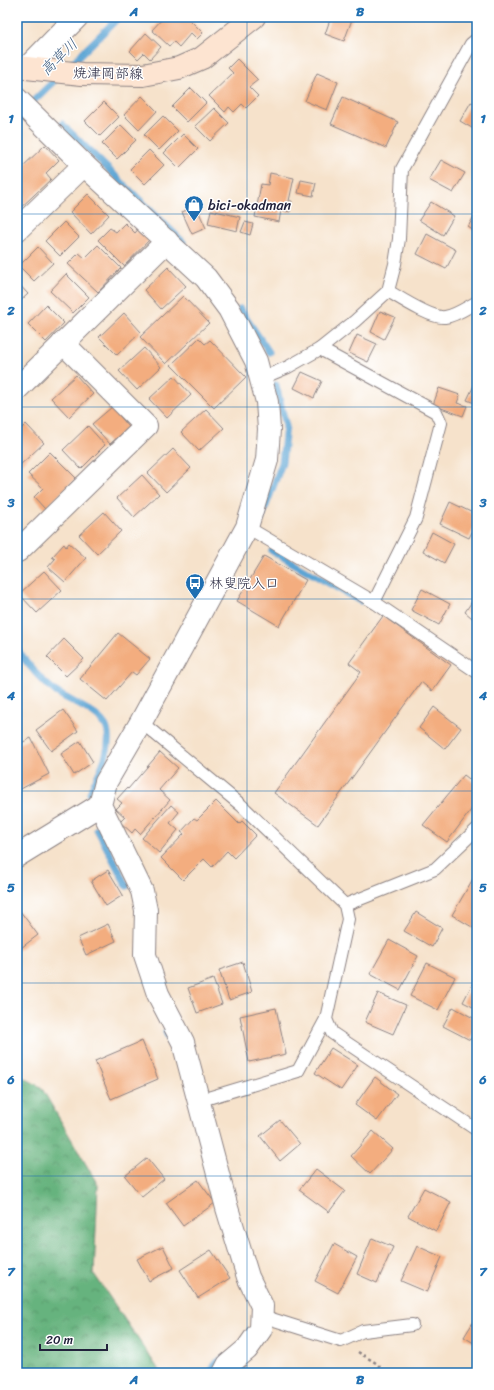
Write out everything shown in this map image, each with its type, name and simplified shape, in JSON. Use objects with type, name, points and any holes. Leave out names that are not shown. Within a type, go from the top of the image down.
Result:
[{"type":"main road","name":"焼津岡部線","points":[[27,68],[82,74],[143,76],[179,68],[202,58],[254,17]]},
{"type":"street","points":[[27,68],[77,17]]},
{"type":"street","points":[[17,99],[37,117],[84,165],[206,278],[229,309],[256,361],[262,378],[267,402],[269,429],[267,460],[247,527],[141,722],[106,782],[100,805],[142,891],[146,910],[145,955],[158,994],[183,1042],[227,1208],[248,1278],[262,1306],[261,1330],[247,1349],[228,1365],[224,1373]]},
{"type":"street","points":[[17,230],[84,165]]},
{"type":"street","points":[[17,389],[167,241]]},
{"type":"street","points":[[17,550],[18,551],[146,426],[63,343]]},
{"type":"street","points":[[17,856],[100,805]]},
{"type":"lane","points":[[262,378],[288,367],[320,349],[355,321],[388,291],[395,264],[399,238],[402,169],[471,44],[477,39]]},
{"type":"lane","points":[[388,291],[433,316],[445,317],[464,310],[477,302]]},
{"type":"lane","points":[[320,349],[436,412],[441,423],[416,518],[374,602]]},
{"type":"lane","points":[[247,527],[374,602],[477,672]]},
{"type":"lane","points":[[141,722],[241,805],[345,905],[348,919],[326,1019],[298,1071],[198,1101]]},
{"type":"lane","points":[[345,905],[435,868],[477,829]]},
{"type":"lane","points":[[326,1019],[332,1033],[477,1130]]},
{"type":"lane","points":[[262,1316],[341,1341],[362,1331],[412,1325]]},
{"type":"path","points":[[341,1341],[376,1363],[386,1373]]},
{"type":"green space","points":[[17,1074],[41,1087],[98,1185],[94,1274],[161,1373],[17,1373]]},
{"type":"building","points":[[164,17],[187,17],[203,33],[197,39],[191,33],[179,47],[174,42],[169,46],[152,30]]},
{"type":"building","points":[[331,17],[353,17],[344,41],[325,34]]},
{"type":"building","points":[[146,33],[161,47],[150,59],[144,53],[138,59],[130,51]]},
{"type":"building","points":[[237,59],[258,80],[249,87],[258,96],[246,108],[242,104],[234,112],[229,107],[225,112],[209,96],[233,73],[228,68]]},
{"type":"building","points":[[317,73],[338,82],[327,110],[305,101]]},
{"type":"building","points":[[191,88],[206,103],[187,122],[172,107]]},
{"type":"building","points":[[142,96],[157,111],[139,130],[124,115]]},
{"type":"building","points":[[343,97],[398,122],[386,148],[331,124]]},
{"type":"building","points":[[104,102],[119,117],[100,136],[85,121]]},
{"type":"building","points":[[471,102],[477,105],[477,131],[460,121]]},
{"type":"building","points":[[214,108],[229,123],[210,141],[195,126]]},
{"type":"building","points":[[163,116],[178,131],[159,150],[144,135]]},
{"type":"building","points":[[121,125],[136,140],[117,159],[102,144]]},
{"type":"building","points":[[183,134],[198,149],[179,168],[164,153]]},
{"type":"building","points":[[45,145],[59,160],[46,173],[51,179],[17,211],[17,172]]},
{"type":"building","points":[[149,150],[164,165],[145,184],[130,169]]},
{"type":"building","points":[[441,160],[465,173],[453,193],[429,180]]},
{"type":"building","points":[[270,173],[294,178],[289,201],[292,201],[290,212],[281,210],[279,222],[255,217],[261,184],[268,185]]},
{"type":"building","points":[[301,180],[316,183],[313,196],[298,193]]},
{"type":"building","points":[[88,194],[109,215],[91,234],[70,212]]},
{"type":"building","points":[[431,202],[454,216],[443,235],[419,220]]},
{"type":"building","points":[[196,206],[206,228],[192,234],[182,212]]},
{"type":"building","points":[[211,210],[240,217],[237,231],[208,224]]},
{"type":"building","points":[[477,211],[477,233],[468,227]]},
{"type":"building","points":[[64,222],[79,237],[60,256],[45,241]]},
{"type":"building","points":[[245,222],[253,224],[250,235],[241,232]]},
{"type":"building","points":[[125,223],[135,233],[142,225],[153,236],[124,266],[98,240],[110,228],[116,232]]},
{"type":"building","points":[[427,234],[456,250],[446,269],[417,254]]},
{"type":"building","points":[[98,245],[121,268],[98,292],[68,264],[79,253],[85,258]]},
{"type":"building","points":[[38,247],[53,263],[34,281],[19,266]]},
{"type":"building","points":[[168,267],[186,286],[161,309],[144,290]]},
{"type":"building","points":[[66,274],[89,297],[73,313],[50,291]]},
{"type":"building","points":[[17,282],[28,294],[17,304]]},
{"type":"building","points":[[183,296],[209,323],[166,364],[140,337]]},
{"type":"building","points":[[46,305],[64,323],[46,342],[28,324]]},
{"type":"building","points":[[380,311],[395,317],[384,339],[371,332]]},
{"type":"building","points":[[124,313],[141,332],[117,355],[99,337]]},
{"type":"building","points":[[357,335],[377,344],[368,362],[349,353]]},
{"type":"building","points":[[199,338],[205,344],[210,340],[246,377],[214,408],[171,365]]},
{"type":"building","points":[[144,348],[161,367],[137,390],[119,371]]},
{"type":"building","points":[[302,372],[322,381],[314,398],[294,388]]},
{"type":"building","points":[[76,375],[93,394],[69,417],[51,398]]},
{"type":"building","points":[[174,376],[191,395],[167,418],[149,399]]},
{"type":"building","points":[[477,379],[477,404],[467,400]]},
{"type":"building","points":[[439,388],[460,395],[457,403],[467,406],[463,416],[433,405]]},
{"type":"building","points":[[112,407],[129,427],[110,444],[92,424]]},
{"type":"building","points":[[206,409],[224,428],[199,451],[181,432]]},
{"type":"building","points":[[26,424],[44,443],[19,466],[17,464],[17,433]]},
{"type":"building","points":[[88,426],[105,445],[81,469],[63,450]]},
{"type":"building","points":[[173,449],[191,468],[166,492],[148,473]]},
{"type":"building","points":[[50,452],[76,478],[45,509],[34,497],[43,488],[28,474]]},
{"type":"building","points":[[142,475],[159,494],[134,517],[117,498]]},
{"type":"building","points":[[450,502],[477,515],[477,522],[469,538],[440,524]]},
{"type":"building","points":[[104,512],[121,531],[97,554],[79,535]]},
{"type":"building","points":[[432,532],[454,544],[444,563],[423,551]]},
{"type":"building","points":[[69,543],[86,558],[65,582],[48,567],[55,559],[52,557],[64,544],[66,547]]},
{"type":"building","points":[[264,556],[306,580],[279,626],[237,601]]},
{"type":"building","points":[[44,571],[62,590],[37,613],[19,594]]},
{"type":"building","points":[[422,589],[450,604],[439,625],[411,610]]},
{"type":"building","points":[[477,594],[477,622],[465,612]]},
{"type":"building","points":[[383,616],[451,665],[432,691],[421,682],[318,825],[274,793],[361,672],[349,663]]},
{"type":"building","points":[[118,633],[150,659],[136,675],[132,672],[107,701],[80,679]]},
{"type":"building","points":[[64,639],[84,659],[66,676],[47,657]]},
{"type":"building","points":[[434,707],[461,728],[445,749],[419,728]]},
{"type":"building","points":[[63,710],[78,731],[51,751],[36,730]]},
{"type":"building","points":[[31,738],[49,774],[17,791],[17,745]]},
{"type":"building","points":[[80,741],[93,762],[74,775],[61,754]]},
{"type":"building","points":[[160,752],[178,768],[159,790],[170,800],[140,834],[135,829],[132,833],[120,822],[125,817],[116,809],[122,803],[117,799],[127,788],[128,789]]},
{"type":"building","points":[[464,775],[477,785],[477,802],[447,842],[423,825]]},
{"type":"building","points":[[216,801],[239,824],[242,821],[256,835],[234,858],[227,851],[212,867],[204,859],[183,880],[161,858],[184,834],[181,832],[194,818],[197,820]]},
{"type":"building","points":[[171,805],[179,812],[170,823],[178,830],[159,853],[142,838]]},
{"type":"building","points":[[108,870],[123,895],[106,906],[91,881]]},
{"type":"building","points":[[474,877],[477,878],[477,930],[452,915]]},
{"type":"building","points":[[20,911],[38,935],[17,951],[17,914]]},
{"type":"building","points":[[416,912],[442,928],[432,947],[404,931]]},
{"type":"building","points":[[108,924],[116,941],[86,955],[78,938]]},
{"type":"building","points":[[389,940],[418,956],[400,990],[370,974]]},
{"type":"building","points":[[243,962],[252,992],[229,1000],[219,970]]},
{"type":"building","points":[[427,963],[455,977],[438,1010],[410,996]]},
{"type":"building","points":[[477,975],[477,1009],[463,1002]]},
{"type":"building","points":[[213,979],[222,1004],[197,1013],[188,988]]},
{"type":"building","points":[[378,993],[406,1005],[393,1034],[365,1022]]},
{"type":"building","points":[[453,1007],[477,1020],[477,1027],[470,1040],[443,1026]]},
{"type":"building","points":[[276,1008],[286,1054],[249,1062],[240,1016]]},
{"type":"building","points":[[142,1041],[158,1079],[111,1099],[95,1061]]},
{"type":"building","points":[[331,1048],[358,1065],[341,1090],[315,1073]]},
{"type":"building","points":[[375,1077],[397,1094],[377,1121],[355,1105]]},
{"type":"building","points":[[280,1120],[300,1144],[280,1161],[260,1136]]},
{"type":"building","points":[[373,1131],[393,1149],[370,1174],[351,1156]]},
{"type":"building","points":[[147,1158],[164,1179],[142,1197],[125,1176]]},
{"type":"building","points":[[316,1169],[345,1191],[329,1212],[299,1190]]},
{"type":"building","points":[[198,1180],[215,1203],[183,1226],[166,1203]]},
{"type":"building","points":[[424,1188],[451,1202],[436,1231],[408,1216]]},
{"type":"building","points":[[372,1238],[393,1247],[377,1283],[357,1274]]},
{"type":"building","points":[[334,1244],[357,1257],[338,1293],[315,1281]]},
{"type":"building","points":[[163,1246],[174,1268],[149,1281],[137,1259]]},
{"type":"building","points":[[417,1246],[442,1257],[427,1292],[401,1281]]},
{"type":"building","points":[[211,1250],[230,1278],[198,1298],[180,1270]]},
{"type":"building","points":[[477,1316],[477,1345],[464,1337]]},
{"type":"waterway","name":"高草川","points":[[66,69],[119,17]]},
{"type":"waterway","name":"高草川","points":[[17,117],[59,76]]},
{"type":"waterway","points":[[62,124],[183,242]]},
{"type":"waterway","points":[[240,309],[269,352]]},
{"type":"waterway","points":[[261,519],[282,463],[286,426],[276,385]]},
{"type":"waterway","points":[[272,551],[360,601]]},
{"type":"waterway","points":[[17,649],[25,661],[50,687],[62,696],[92,713],[104,723],[107,729],[108,745],[104,762],[90,793]]},
{"type":"waterway","points":[[97,829],[127,886]]},
{"type":"waterway","points":[[166,1032],[177,1057]]},
{"type":"waterway","points":[[211,1373],[215,1364],[225,1357]]},
{"type":"place","name":"bici-okadman","points":[[194,222]]},
{"type":"place","name":"林叟院入口","points":[[195,600]]}]
